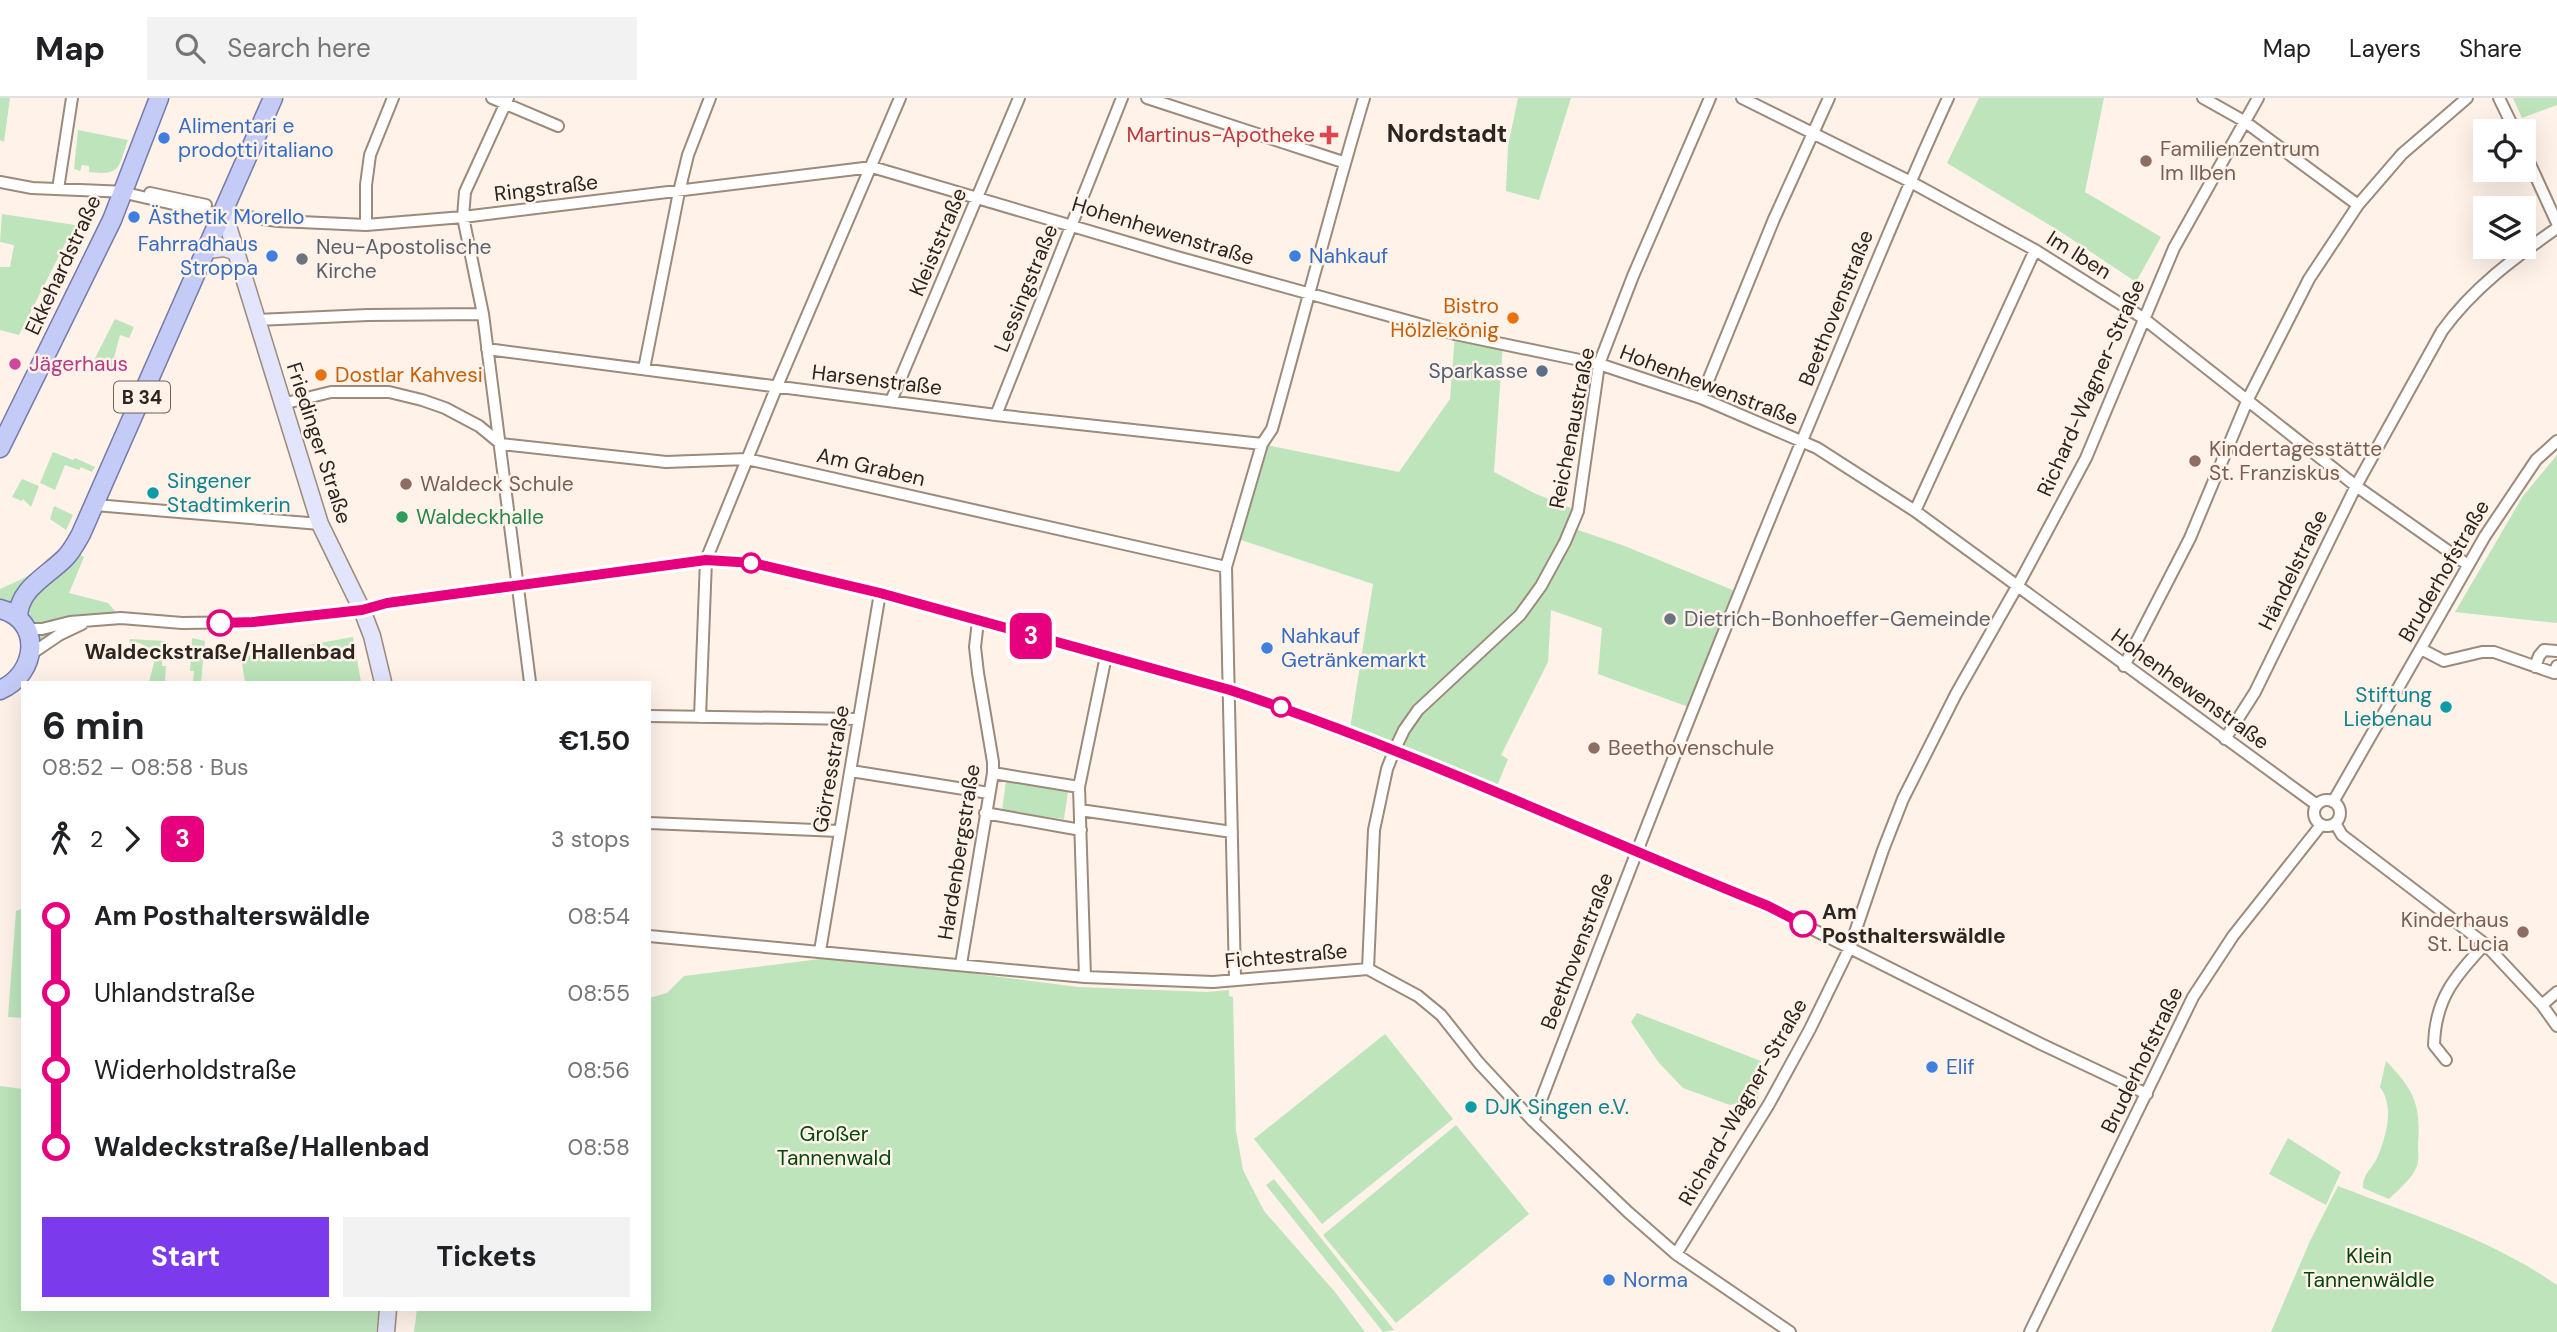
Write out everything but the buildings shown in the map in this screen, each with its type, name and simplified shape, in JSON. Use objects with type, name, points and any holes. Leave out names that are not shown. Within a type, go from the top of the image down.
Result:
[{"type":"main road","name":"Ekkehardstraße","points":[[0,448],[112,220],[159,98]]},
{"type":"main road","name":"B 34","points":[[22,624],[21,599],[72,550],[95,505],[273,98]]},
{"type":"main road","name":"Friedinger Straße","points":[[224,213],[320,524],[362,610],[372,636],[383,681]]},
{"type":"main road","points":[[208,250],[224,248],[237,252]]},
{"type":"main road","points":[[0,609],[22,624],[30,642],[31,654],[21,676],[1,691]]},
{"type":"main road","points":[[386,1332],[388,1311]]},
{"type":"street","points":[[58,189],[72,98]]},
{"type":"street","points":[[366,225],[366,185],[370,155],[393,98]]},
{"type":"street","points":[[492,98],[507,101],[558,126]]},
{"type":"street","points":[[644,369],[679,192],[688,155],[709,101],[695,98]]},
{"type":"street","points":[[701,717],[706,560],[900,98]]},
{"type":"street","name":"Kleiststraße","points":[[891,401],[1019,98]]},
{"type":"street","name":"Lessingstraße","points":[[996,415],[1122,98]]},
{"type":"street","points":[[1147,98],[1343,162]]},
{"type":"street","points":[[1235,979],[1226,567],[1262,444],[1272,429],[1311,294],[1343,162],[1364,98]]},
{"type":"street","name":"Reichenaustraße","points":[[1368,969],[1374,830],[1387,769],[1394,751],[1404,730],[1419,710],[1520,615],[1534,597],[1557,557],[1578,511],[1600,364],[1633,276],[1710,98]]},
{"type":"street","name":"Im Iben","points":[[1742,98],[1909,181],[2035,250],[2143,318],[2356,486],[2468,565]]},
{"type":"street","points":[[1701,398],[1774,219],[1829,98]]},
{"type":"street","name":"Beethovenstraße","points":[[1533,1121],[1636,851],[1801,440],[1909,181],[1948,98]]},
{"type":"street","points":[[2203,98],[2244,121],[2358,205]]},
{"type":"street","name":"Richard-Wagner-Straße","points":[[1676,1254],[1769,1104],[1811,1029],[1850,947],[1903,799],[1956,694],[2018,586],[2086,458],[2174,248],[2259,98]]},
{"type":"street","points":[[2124,666],[2190,538],[2248,399],[2309,279],[2358,205],[2402,154],[2466,98]]},
{"type":"street","points":[[2499,98],[2509,119]]},
{"type":"street","points":[[507,101],[465,192],[463,217],[483,314],[530,681]]},
{"type":"street","name":"Ringstraße","points":[[0,182],[32,188],[121,192],[176,206],[278,220],[366,225],[463,217],[872,167]]},
{"type":"street","name":"Hohenhewenstraße","points":[[872,167],[978,196],[1177,257],[1455,334],[1600,364],[1701,398],[1801,440],[1915,512],[2317,805]]},
{"type":"street","points":[[2536,177],[2557,223]]},
{"type":"street","name":"Händelstraße","points":[[2225,739],[2255,692],[2356,486],[2442,331],[2457,311],[2509,262],[2557,229]]},
{"type":"street","points":[[1915,512],[2035,250]]},
{"type":"street","points":[[257,320],[483,314]]},
{"type":"street","name":"Harsenstraße","points":[[487,349],[996,415],[1262,444]]},
{"type":"street","points":[[282,404],[331,393],[370,390],[407,395],[457,415],[478,426],[501,444]]},
{"type":"street","name":"Bruderhofstraße","points":[[2333,802],[2468,565],[2517,485],[2536,460],[2557,441]]},
{"type":"street","name":"Am Graben","points":[[501,444],[666,462],[747,459],[1226,567]]},
{"type":"street","points":[[95,505],[320,524]]},
{"type":"street","points":[[22,624],[41,629],[70,622],[121,618],[182,623],[253,622],[362,610],[387,603],[706,560],[753,563],[880,593],[1273,704],[1394,751],[1768,906],[2041,1044],[2147,1094]]},
{"type":"street","name":"Görresstraße","points":[[820,951],[880,593]]},
{"type":"street","points":[[31,654],[60,635],[92,620]]},
{"type":"street","name":"Hardenbergstraße","points":[[961,964],[993,773],[975,647],[978,621]]},
{"type":"street","points":[[2421,649],[2444,661],[2482,652],[2494,652],[2554,673],[2557,666]]},
{"type":"street","points":[[2535,667],[2544,650],[2557,651]]},
{"type":"street","points":[[1085,977],[1079,787],[1106,656]]},
{"type":"street","points":[[651,716],[859,719]]},
{"type":"street","points":[[851,771],[989,793]]},
{"type":"street","points":[[993,773],[1079,787]]},
{"type":"street","points":[[2333,802],[2340,815],[2335,823],[2321,825],[2315,816],[2317,805],[2333,802]]},
{"type":"street","points":[[1080,810],[1232,832]]},
{"type":"street","points":[[985,813],[1081,830]]},
{"type":"street","points":[[651,823],[839,831]]},
{"type":"street","points":[[2335,823],[2342,835],[2486,944],[2542,1005],[2557,1026]]},
{"type":"street","name":"Bruderhofstraße","points":[[2029,1332],[2147,1094],[2184,1013],[2219,955],[2321,825]]},
{"type":"street","name":"Fichtestraße","points":[[651,936],[1085,977],[1213,982],[1368,969],[1418,996],[1441,1015],[1479,1063],[1533,1121],[1676,1254],[1790,1332]]},
{"type":"street","points":[[2446,1060],[2434,1045],[2436,1016],[2449,986],[2486,944]]},
{"type":"street","points":[[2542,1005],[2557,992]]},
{"type":"green space","points":[[0,98],[10,98],[4,142],[0,140]]},
{"type":"green space","points":[[1518,98],[1571,98],[1539,200],[1506,191],[1508,146]]},
{"type":"green space","points":[[1979,98],[2104,98],[2085,192],[2161,237],[2136,282],[2061,232],[1947,163]]},
{"type":"green space","points":[[2513,98],[2557,98],[2557,105],[2522,118]]},
{"type":"green space","points":[[78,130],[128,140],[117,168],[100,173],[89,172],[89,166],[82,165],[80,171],[74,169]]},
{"type":"green space","points":[[2,214],[75,225],[72,241],[67,240],[19,335],[0,330],[0,267],[10,267],[14,245],[0,242]]},
{"type":"green space","points":[[115,319],[134,327],[129,338],[120,335],[112,365],[116,367],[109,372],[90,368]]},
{"type":"green space","points":[[1455,334],[1503,344],[1494,472],[1534,493],[1578,511],[1572,528],[1622,545],[1740,593],[1694,709],[1598,674],[1602,628],[1551,610],[1548,662],[1501,755],[1508,759],[1495,791],[1349,735],[1373,584],[1235,538],[1262,444],[1399,472],[1450,399]]},
{"type":"green space","points":[[53,452],[95,467],[92,472],[65,465],[55,490],[40,483]]},
{"type":"green space","points":[[2557,455],[2557,623],[2455,612],[2523,496]]},
{"type":"green space","points":[[22,479],[39,486],[31,507],[23,499],[22,501],[12,497]]},
{"type":"green space","points":[[54,506],[73,515],[66,530],[50,519]]},
{"type":"green space","points":[[72,550],[84,557],[69,593],[108,603],[121,618],[91,620],[31,654],[30,642],[0,609],[0,589]]},
{"type":"green space","points":[[353,637],[361,681],[245,681],[241,657]]},
{"type":"green space","points":[[192,638],[205,641],[201,681],[193,681],[194,671],[190,671]]},
{"type":"green space","points":[[130,639],[164,641],[162,666],[166,666],[167,681],[149,681],[157,651],[139,643],[129,643]]},
{"type":"green space","points":[[1006,781],[1068,792],[1064,819],[1002,811]]},
{"type":"green space","points":[[21,909],[21,1018],[8,1017],[16,911]]},
{"type":"green space","name":"Großer Tannenwald","points":[[820,959],[962,972],[1078,987],[1207,992],[1229,990],[1229,996],[1233,997],[1236,1131],[1243,1170],[1264,1211],[1335,1292],[1365,1332],[414,1332],[417,1311],[651,1311],[651,997],[667,993],[684,976]]},
{"type":"green space","points":[[1637,1013],[1761,1061],[1758,1099],[1730,1105],[1683,1088],[1659,1063],[1631,1022]]},
{"type":"green space","points":[[1385,1034],[1453,1119],[1322,1224],[1254,1139]]},
{"type":"green space","points":[[2386,1061],[2414,1098],[2419,1130],[2415,1171],[2389,1199],[2363,1188],[2364,1179],[2377,1158],[2388,1122],[2385,1095],[2380,1087]]},
{"type":"green space","points":[[0,1086],[21,1089],[21,1311],[379,1311],[376,1332],[0,1332]]},
{"type":"green space","points":[[1456,1125],[1529,1214],[1396,1323],[1323,1235]]},
{"type":"green space","points":[[2288,1138],[2341,1172],[2326,1205],[2269,1174]]},
{"type":"green space","points":[[1274,1179],[1394,1330],[1383,1332],[1266,1185]]},
{"type":"green space","name":"Klein Tannenwäldle","points":[[2338,1186],[2478,1241],[2557,1285],[2557,1332],[2271,1332],[2310,1241]]},
{"type":"bus line","name":"3","points":[[220,623],[362,610],[387,603],[706,560],[753,563],[880,593],[1273,704],[1495,791],[1768,906],[1803,924]]},
{"type":"place","name":"Martinus-Apotheke","points":[[1329,135]]},
{"type":"place","name":"Alimentari e prodotti italiano","points":[[164,138]]},
{"type":"place","name":"Familienzentrum Im Ilben","points":[[2146,161]]},
{"type":"place","name":"Ästhetik Morello","points":[[134,217]]},
{"type":"place","name":"Fahrradhaus Stroppa","points":[[272,256]]},
{"type":"place","name":"Nahkauf","points":[[1295,256]]},
{"type":"place","name":"Neu-Apostolische Kirche","points":[[302,259]]},
{"type":"place","name":"Bistro Hölzlekönig","points":[[1513,318]]},
{"type":"place","name":"Jägerhaus","points":[[15,364]]},
{"type":"place","name":"Sparkasse","points":[[1542,371]]},
{"type":"place","name":"Dostlar Kahvesi","points":[[321,375]]},
{"type":"place","name":"Kindertagesstätte St. Franziskus","points":[[2195,461]]},
{"type":"place","name":"Waldeck Schule","points":[[406,484]]},
{"type":"place","name":"Singener Stadtimkerin","points":[[153,493]]},
{"type":"place","name":"Waldeckhalle","points":[[402,517]]},
{"type":"place","name":"Dietrich-Bonhoeffer-Gemeinde","points":[[1670,619]]},
{"type":"place","name":"Waldeckstraße/Hallenbad","points":[[220,623]]},
{"type":"place","name":"Nahkauf Getränkemarkt","points":[[1267,648]]},
{"type":"place","name":"Stiftung Liebenau","points":[[2446,707]]},
{"type":"place","name":"Beethovenschule","points":[[1594,748]]},
{"type":"place","name":"Am Posthalterswäldle","points":[[1803,924]]},
{"type":"place","name":"Kinderhaus St. Lucia","points":[[2523,932]]},
{"type":"place","name":"Elif","points":[[1932,1067]]},
{"type":"place","name":"DJK Singen e.V.","points":[[1471,1107]]},
{"type":"place","name":"Norma","points":[[1609,1280]]},
{"type":"district","name":"Nordstadt","points":[[1447,134]]}]
